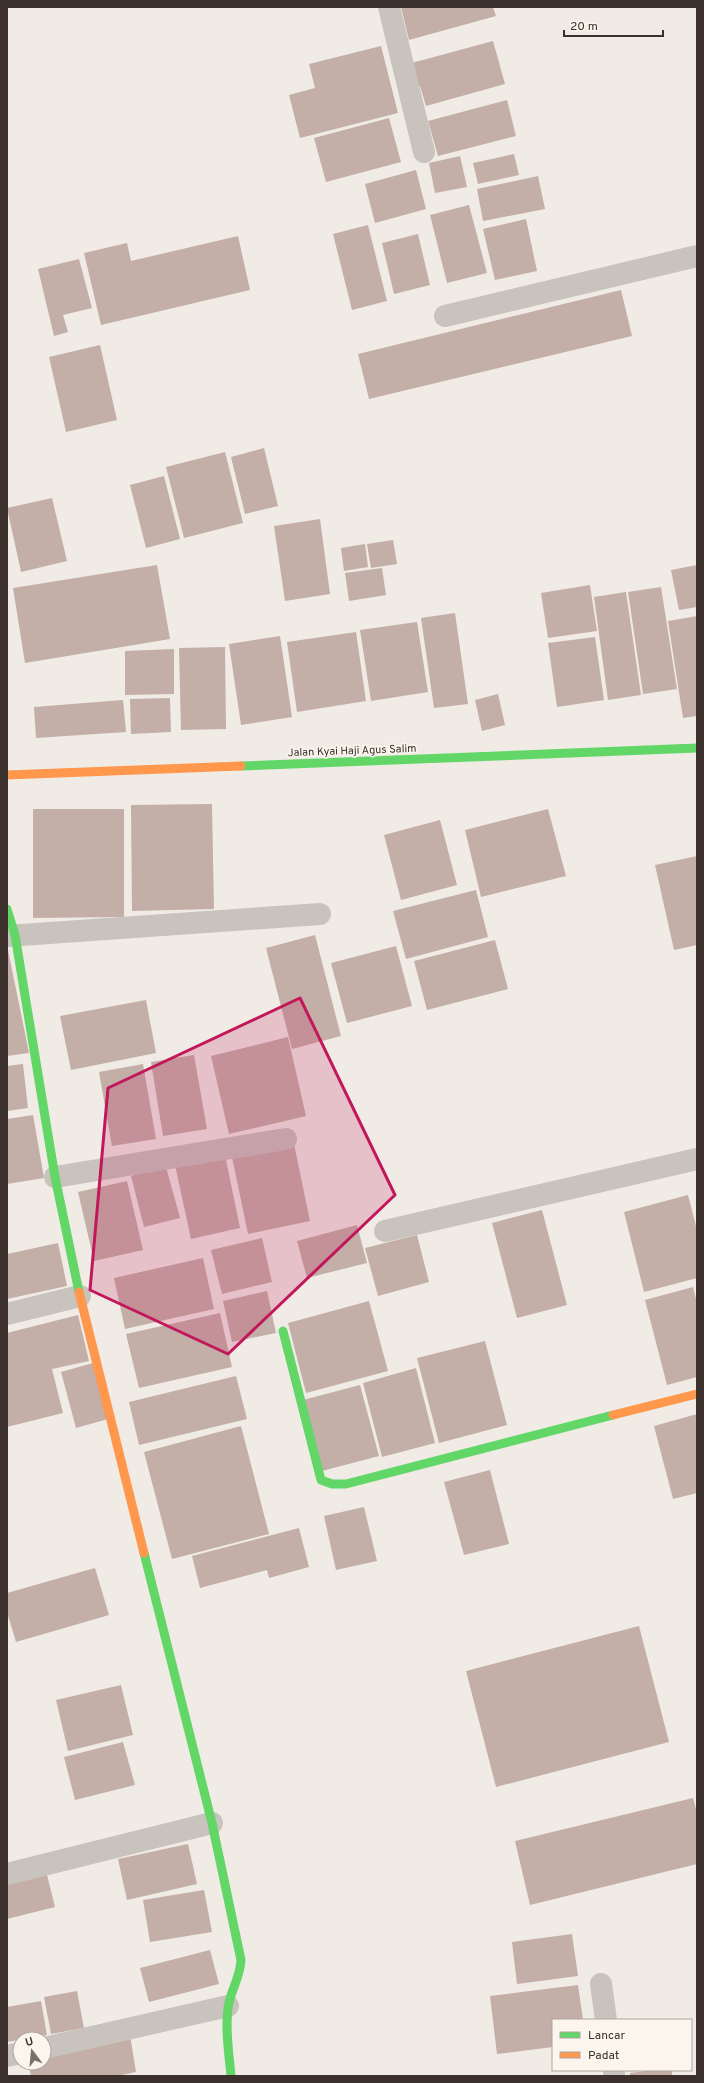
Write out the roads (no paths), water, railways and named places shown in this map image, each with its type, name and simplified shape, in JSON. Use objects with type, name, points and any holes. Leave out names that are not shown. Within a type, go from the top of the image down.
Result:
[{"type":"street","points":[[390,7],[424,152]]},
{"type":"street","points":[[445,316],[697,256]]},
{"type":"street","name":"Jalan Kyai Haji Agus Salim","points":[[7,775],[697,748]]},
{"type":"street","points":[[7,909],[56,1177],[80,1296],[212,1823],[241,1960],[240,1974],[228,2006],[227,2020],[231,2076]]},
{"type":"street","points":[[11,936],[320,914]]},
{"type":"street","points":[[56,1177],[286,1139]]},
{"type":"street","points":[[385,1231],[697,1159]]},
{"type":"street","points":[[7,1314],[80,1296]]},
{"type":"street","points":[[283,1331],[321,1480],[332,1484],[346,1484],[697,1394]]},
{"type":"street","points":[[7,1874],[212,1823]]},
{"type":"street","points":[[601,1984],[606,2019]]},
{"type":"street","points":[[52,2046],[228,2006]]}]
